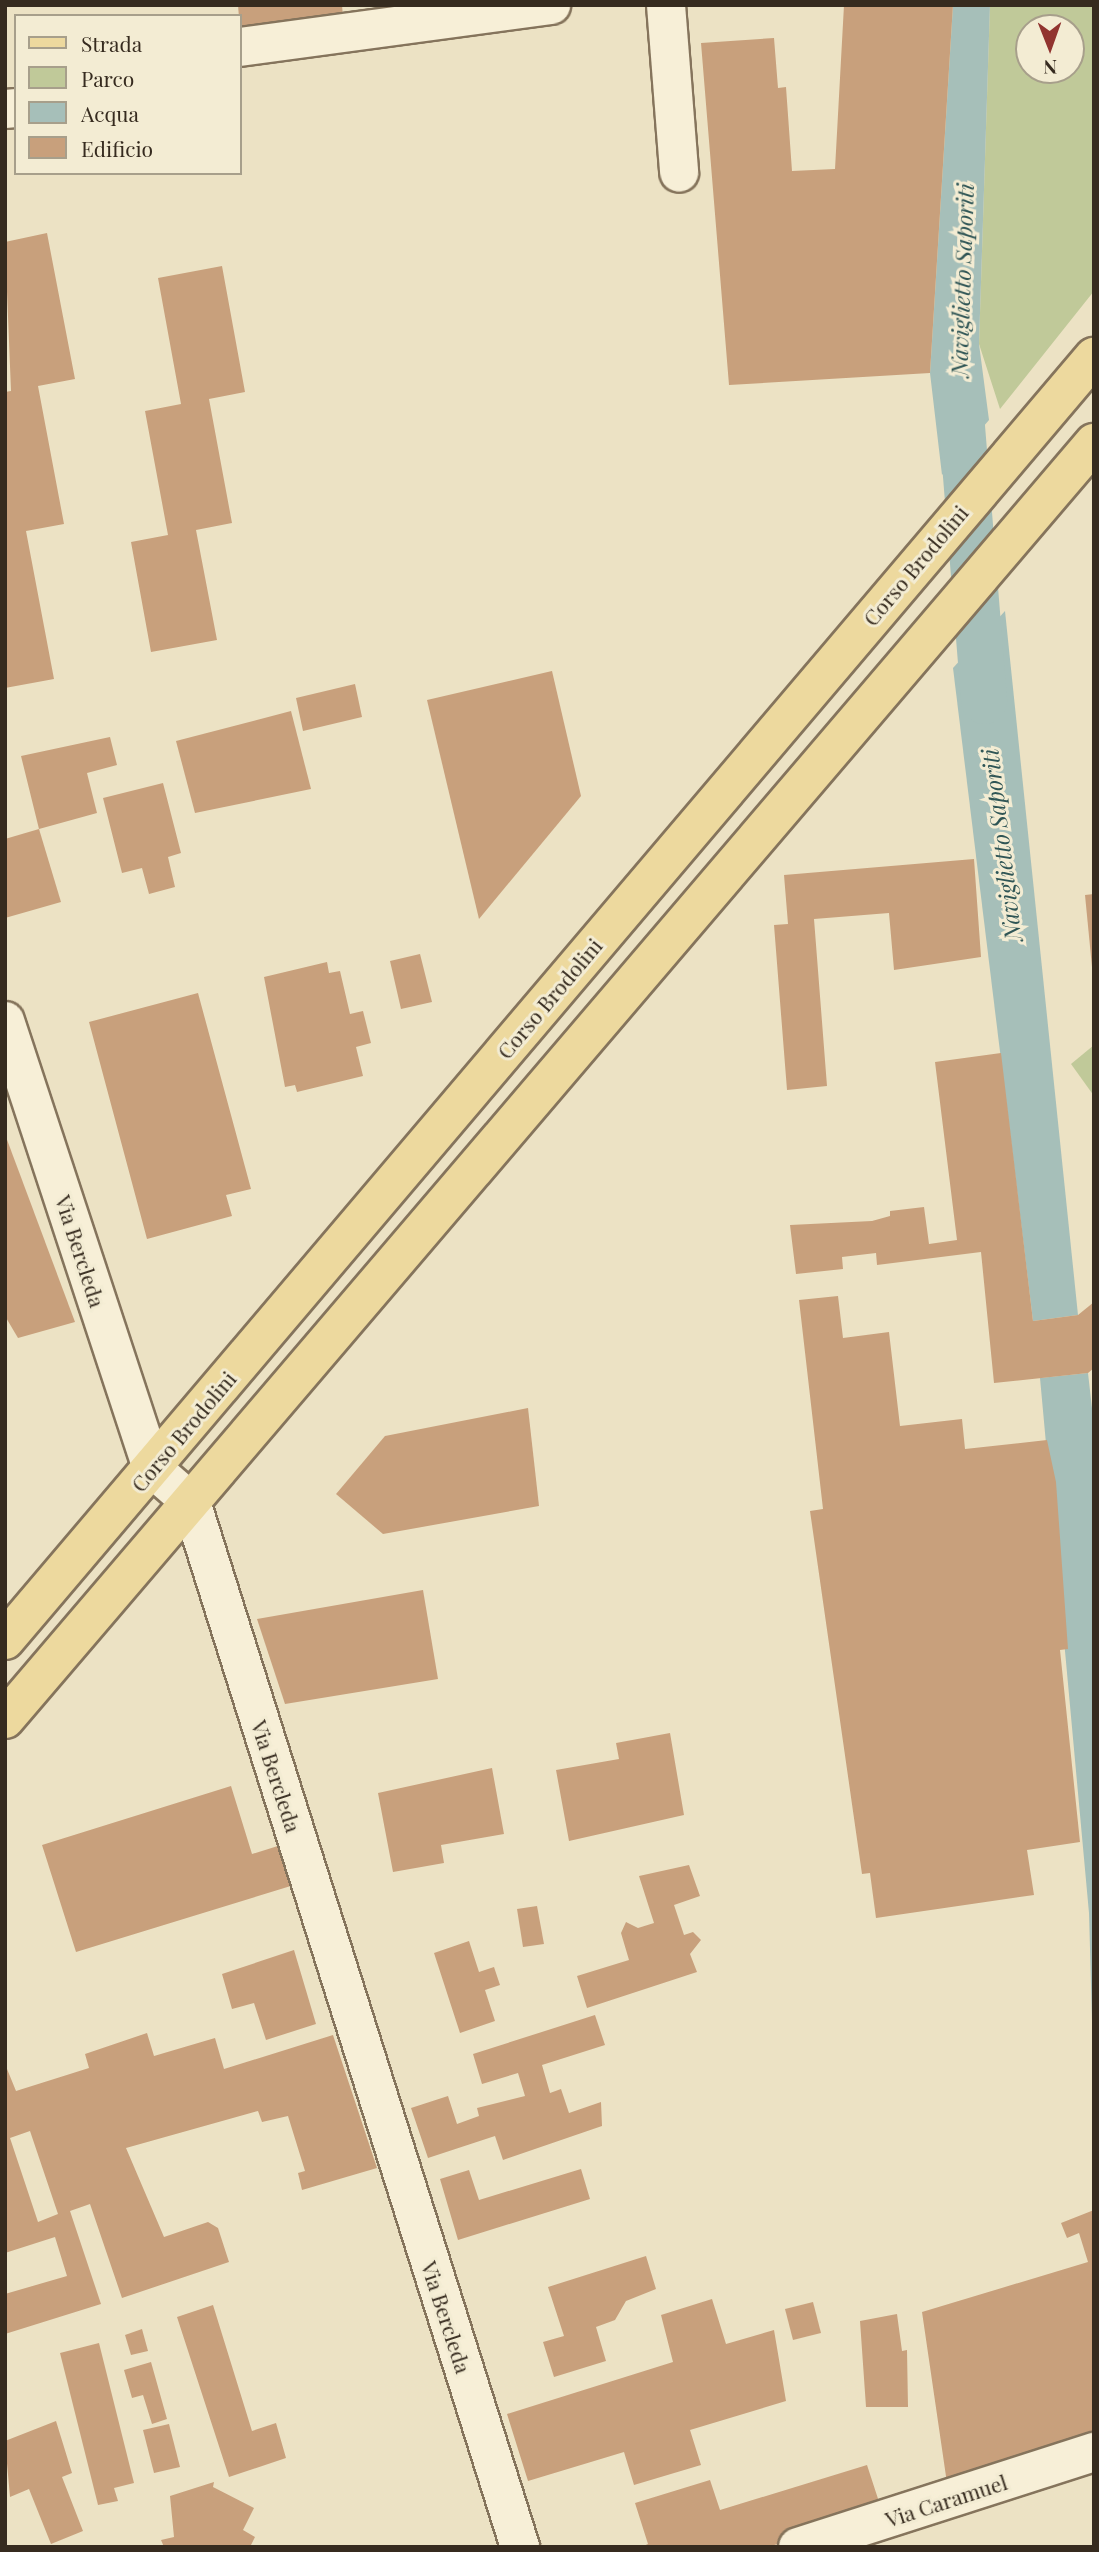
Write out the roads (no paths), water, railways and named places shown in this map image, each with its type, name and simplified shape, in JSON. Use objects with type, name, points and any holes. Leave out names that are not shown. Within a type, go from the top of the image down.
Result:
[{"type":"main road","name":"Corso Brodolini","points":[[5,1640],[1094,357]]},
{"type":"main road","points":[[5,1719],[1013,533],[1094,443]]},
{"type":"street","points":[[242,47],[551,5]]},
{"type":"street","points":[[666,5],[679,172]]},
{"type":"street","name":"Via Bercleda","points":[[5,1021],[152,1468],[191,1503],[520,2547]]},
{"type":"street","name":"Via Caramuel","points":[[798,2547],[1094,2452]]},
{"type":"water","points":[[953,5],[990,5],[979,344],[989,420],[942,475],[930,373]]},
{"type":"water","points":[[1005,611],[1078,1315],[1033,1321],[953,668]]},
{"type":"water","points":[[1088,1373],[1094,1426],[1094,2093],[1089,1913],[1040,1378]]},
{"type":"waterway","name":"Naviglietto Saporiti","points":[[959,389],[984,701]]}]
